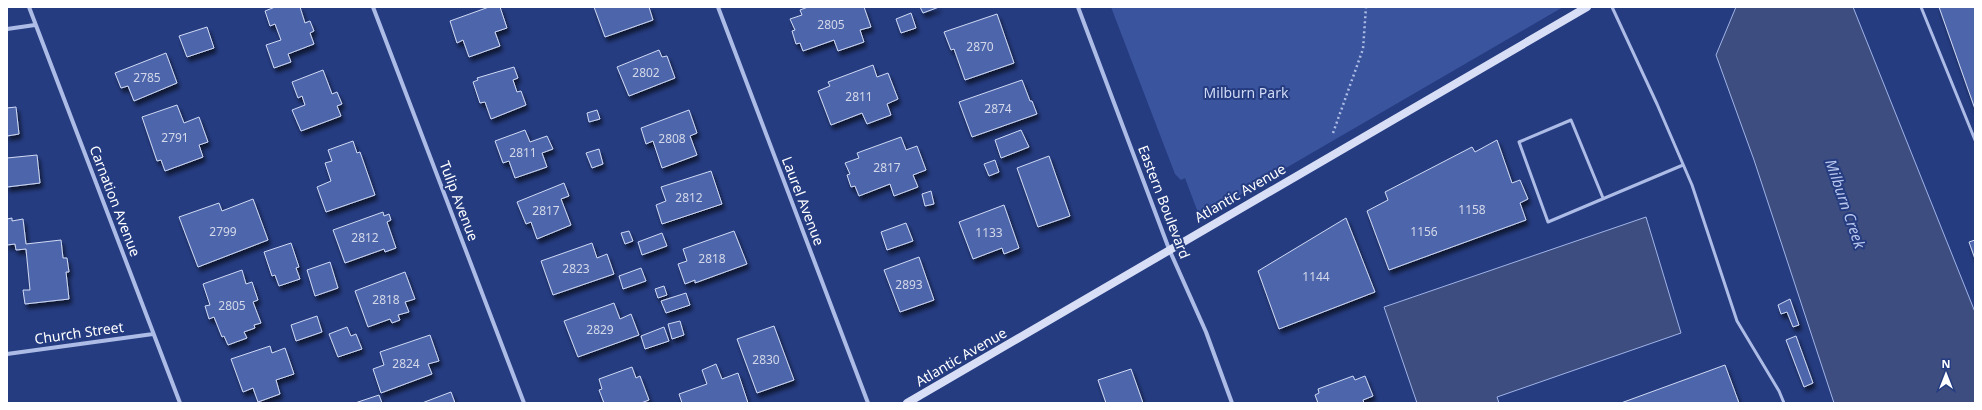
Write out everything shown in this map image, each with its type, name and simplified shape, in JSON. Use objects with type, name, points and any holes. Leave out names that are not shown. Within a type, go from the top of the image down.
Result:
[{"type":"main road","name":"Atlantic Avenue","points":[[907,403],[1169,249],[1587,7]]},
{"type":"street","name":"Carnation Avenue","points":[[29,7],[180,403]]},
{"type":"street","name":"Tulip Avenue","points":[[373,7],[524,403]]},
{"type":"street","name":"Laurel Avenue","points":[[718,7],[868,403]]},
{"type":"street","name":"Eastern Boulevard","points":[[1078,7],[1169,249],[1206,332],[1232,403]]},
{"type":"street","points":[[7,29],[36,25]]},
{"type":"street","name":"Church Street","points":[[7,354],[154,334]]},
{"type":"lane","points":[[1612,7],[1657,104],[1683,165],[1737,321],[1779,391],[1784,403]]},
{"type":"lane","points":[[1921,7],[1975,140]]},
{"type":"lane","points":[[1603,198],[1571,120],[1519,142],[1548,222],[1683,165]]},
{"type":"path","points":[[1323,160],[1363,49],[1366,7]]},
{"type":"green space","name":"Milburn Park","points":[[1111,7],[1563,7],[1200,218],[1185,178],[1181,180],[1175,174]]},
{"type":"water","name":"Milburn Creek","points":[[1736,7],[1853,7],[1975,312],[1975,403],[1834,403],[1754,160],[1716,55]]},
{"type":"water","points":[[1646,217],[1681,333],[1497,397],[1499,403],[1417,403],[1384,307]]},
{"type":"building","points":[[275,7],[300,7],[305,23],[310,21],[314,31],[310,33],[314,44],[288,54],[291,62],[274,68],[266,45],[281,40],[275,24],[270,26],[265,11]]},
{"type":"building","points":[[489,7],[500,7],[507,28],[495,32],[500,46],[469,57],[463,40],[457,43],[450,21]]},
{"type":"building","points":[[594,7],[649,7],[653,20],[605,37]]},
{"type":"building","points":[[808,7],[864,7],[871,27],[860,30],[864,42],[838,51],[834,40],[803,51],[800,43],[796,44],[792,31],[795,30],[790,19],[802,15],[800,10]]},
{"type":"building","points":[[920,7],[939,7],[923,13]]},
{"type":"building","points":[[1939,7],[1975,7],[1975,109]]},
{"type":"building","points":[[911,13],[916,28],[901,33],[896,19]]},
{"type":"building","points":[[997,14],[1014,63],[965,80],[954,49],[951,50],[944,32]]},
{"type":"building","points":[[207,27],[214,48],[187,57],[179,36]]},
{"type":"building","points":[[659,50],[662,57],[667,56],[675,78],[629,96],[617,67]]},
{"type":"building","points":[[166,53],[177,83],[134,101],[128,86],[121,88],[115,73]]},
{"type":"building","points":[[873,65],[877,77],[888,73],[898,99],[887,104],[891,115],[867,124],[862,113],[831,125],[818,91],[830,86],[828,82]]},
{"type":"building","points":[[514,67],[518,78],[513,80],[517,92],[521,91],[526,105],[491,119],[485,102],[480,103],[473,82],[478,80],[477,78]]},
{"type":"building","points":[[323,70],[332,94],[337,92],[342,104],[337,106],[341,116],[301,131],[292,110],[305,105],[302,96],[298,98],[292,82]]},
{"type":"building","points":[[1022,80],[1037,114],[972,137],[959,102]]},
{"type":"building","points":[[177,105],[184,123],[199,117],[208,142],[199,145],[203,157],[165,171],[161,160],[157,161],[142,117]]},
{"type":"building","points":[[16,107],[19,134],[7,136],[7,108]]},
{"type":"building","points":[[597,110],[600,119],[589,122],[587,113]]},
{"type":"building","points":[[689,110],[697,133],[690,136],[697,155],[662,168],[653,141],[646,144],[641,128]]},
{"type":"building","points":[[525,130],[530,142],[547,136],[553,149],[542,153],[547,167],[515,178],[509,161],[503,163],[495,141]]},
{"type":"building","points":[[1021,130],[1029,147],[1001,158],[995,140]]},
{"type":"building","points":[[901,137],[906,150],[917,146],[926,170],[913,175],[918,187],[894,196],[890,184],[859,196],[855,186],[851,187],[847,175],[850,174],[845,163],[859,158],[857,153]]},
{"type":"building","points":[[1497,140],[1512,183],[1520,180],[1528,199],[1520,203],[1526,220],[1389,270],[1367,211],[1388,200],[1385,192],[1472,147],[1475,152]]},
{"type":"building","points":[[353,141],[357,153],[360,152],[375,195],[326,212],[317,187],[331,181],[325,163],[332,161],[328,150]]},
{"type":"building","points":[[599,149],[603,164],[592,168],[586,153]]},
{"type":"building","points":[[37,155],[40,183],[7,187],[7,158]]},
{"type":"building","points":[[1049,156],[1070,216],[1038,227],[1017,168]]},
{"type":"building","points":[[995,160],[999,172],[989,176],[984,164]]},
{"type":"building","points":[[711,171],[722,204],[662,224],[656,205],[666,201],[661,187]]},
{"type":"building","points":[[564,183],[569,196],[561,199],[571,225],[537,239],[531,222],[526,224],[517,202]]},
{"type":"building","points":[[931,191],[934,204],[925,206],[922,194]]},
{"type":"building","points":[[253,199],[268,240],[198,267],[179,217],[219,203],[222,211]]},
{"type":"building","points":[[1004,205],[1019,248],[1004,254],[1002,248],[973,259],[959,222]]},
{"type":"building","points":[[383,212],[384,216],[389,214],[391,220],[387,222],[396,248],[385,252],[384,249],[345,263],[333,230]]},
{"type":"building","points":[[12,218],[12,221],[23,219],[26,244],[61,240],[63,258],[67,258],[69,272],[66,272],[69,299],[25,304],[23,290],[30,290],[26,249],[16,250],[15,244],[7,245],[7,219]]},
{"type":"building","points":[[1346,218],[1375,292],[1279,329],[1258,271]]},
{"type":"building","points":[[906,223],[913,241],[887,250],[881,232]]},
{"type":"building","points":[[629,231],[633,241],[625,244],[621,233]]},
{"type":"building","points":[[734,231],[747,264],[695,283],[695,280],[685,284],[678,264],[687,261],[683,249]]},
{"type":"building","points":[[662,233],[667,246],[642,255],[638,242]]},
{"type":"building","points":[[1975,240],[1975,259],[1969,242]]},
{"type":"building","points":[[291,243],[299,267],[296,268],[300,279],[279,286],[275,275],[272,276],[264,252]]},
{"type":"building","points":[[592,243],[597,258],[607,254],[614,274],[553,295],[541,261]]},
{"type":"building","points":[[919,257],[934,300],[900,312],[884,270]]},
{"type":"building","points":[[330,262],[338,288],[315,296],[307,270]]},
{"type":"building","points":[[641,268],[646,281],[623,289],[619,276]]},
{"type":"building","points":[[242,270],[246,284],[252,282],[258,300],[253,302],[261,323],[254,325],[255,328],[244,332],[247,338],[228,345],[224,336],[222,337],[214,317],[209,319],[205,306],[210,305],[203,284]]},
{"type":"building","points":[[405,272],[415,299],[405,302],[409,312],[398,315],[400,320],[392,323],[390,319],[368,327],[355,291]]},
{"type":"building","points":[[664,286],[667,295],[658,298],[655,289]]},
{"type":"building","points":[[686,293],[690,305],[666,313],[661,301]]},
{"type":"building","points":[[1790,299],[1799,325],[1793,327],[1787,312],[1781,314],[1778,305]]},
{"type":"building","points":[[614,303],[620,319],[631,314],[639,335],[578,357],[564,321]]},
{"type":"building","points":[[317,316],[322,332],[296,341],[291,325]]},
{"type":"building","points":[[680,321],[684,335],[672,339],[668,324]]},
{"type":"building","points":[[774,326],[794,380],[757,393],[737,339]]},
{"type":"building","points":[[347,327],[351,336],[356,334],[362,349],[338,357],[329,334]]},
{"type":"building","points":[[664,327],[669,341],[645,349],[641,336]]},
{"type":"building","points":[[430,335],[439,361],[428,364],[432,374],[381,393],[373,369],[384,365],[380,352]]},
{"type":"building","points":[[1796,336],[1813,383],[1804,387],[1786,340]]},
{"type":"building","points":[[270,346],[272,353],[285,348],[294,374],[276,380],[280,394],[258,402],[253,388],[243,392],[231,359]]},
{"type":"building","points":[[716,364],[722,379],[738,373],[748,403],[682,403],[679,394],[707,384],[702,370]]},
{"type":"building","points":[[1725,365],[1739,403],[1621,403]]},
{"type":"building","points":[[632,367],[636,378],[640,376],[649,400],[641,403],[604,403],[599,390],[602,389],[599,379]]},
{"type":"building","points":[[1131,369],[1143,403],[1106,403],[1098,380]]},
{"type":"building","points":[[1353,376],[1355,380],[1365,376],[1373,396],[1363,400],[1364,403],[1318,403],[1315,395],[1319,393],[1318,389]]},
{"type":"building","points":[[451,392],[455,403],[422,403]]},
{"type":"building","points":[[379,395],[382,403],[355,403]]}]
